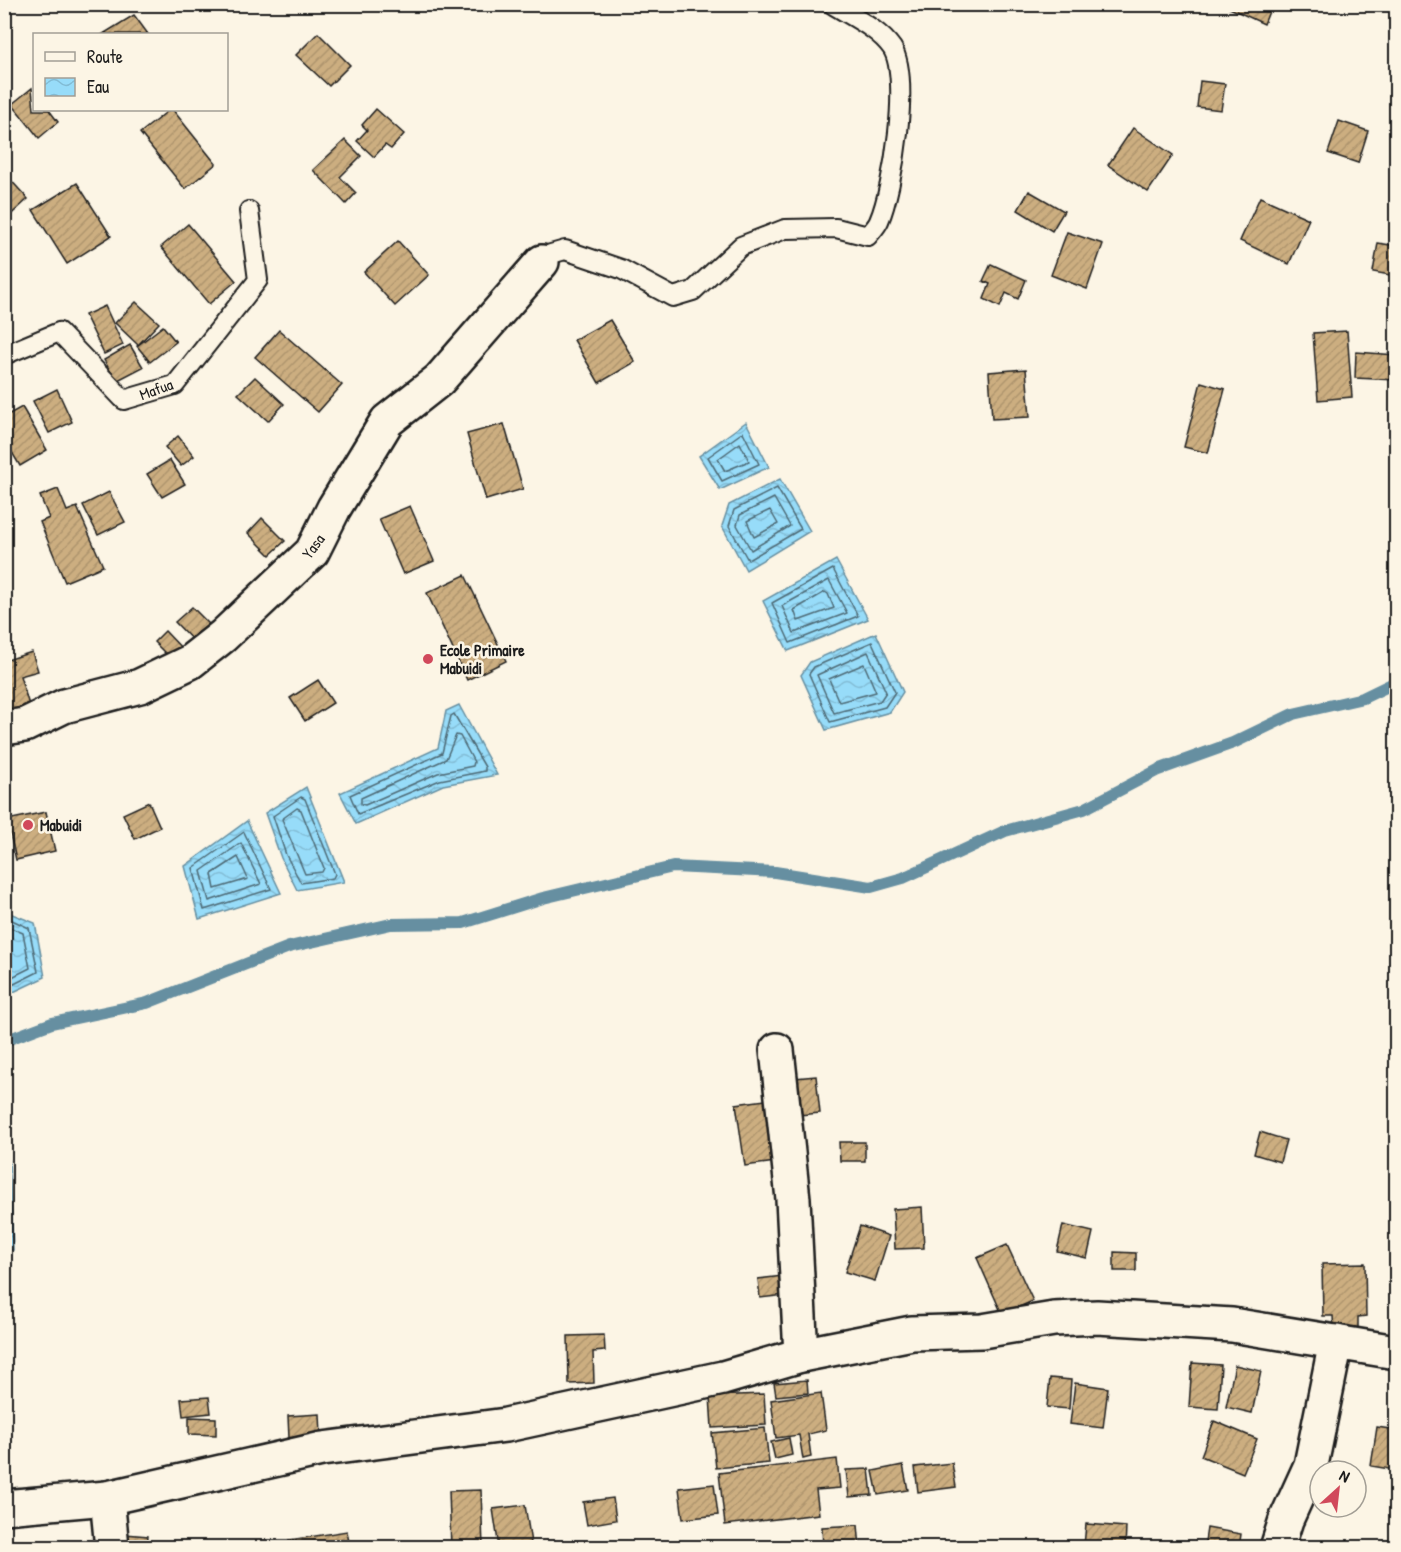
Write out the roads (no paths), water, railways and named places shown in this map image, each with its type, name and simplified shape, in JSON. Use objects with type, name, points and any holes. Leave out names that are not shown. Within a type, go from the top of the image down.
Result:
[{"type":"street","name":"Yasa","points":[[4,729],[25,725],[64,706],[140,686],[190,662],[223,636],[312,552],[334,508],[387,421],[439,380],[542,262]]},
{"type":"street","points":[[777,1050],[793,1199],[801,1356]]},
{"type":"street","points":[[4,1507],[106,1498],[322,1449],[506,1425],[723,1378],[801,1356],[912,1333],[982,1331],[1054,1319],[1097,1317],[1232,1325],[1396,1352]]},
{"type":"street","points":[[1277,1548],[1286,1520],[1311,1465],[1336,1342]]},
{"type":"street","points":[[106,1498],[112,1548]]},
{"type":"lane","points":[[542,262],[551,254],[565,250],[621,269],[673,297],[693,291],[741,246],[785,229],[836,228],[868,236],[879,221],[893,171],[898,142],[899,67],[893,50],[881,35],[832,4]]},
{"type":"lane","name":"Mafua","points":[[4,355],[59,332],[124,400],[175,385],[258,280],[249,211]]},
{"type":"water","points":[[746,422],[769,467],[720,490],[699,456]]},
{"type":"water","points":[[780,479],[810,531],[746,570],[722,526],[729,505]]},
{"type":"water","points":[[836,560],[868,619],[788,651],[763,601]]},
{"type":"water","points":[[876,633],[903,692],[890,712],[826,730],[801,675],[810,662]]},
{"type":"water","points":[[459,705],[497,775],[443,785],[356,824],[340,793],[438,748],[446,711]]},
{"type":"water","points":[[306,787],[344,882],[297,890],[281,858],[265,813]]},
{"type":"water","points":[[247,821],[281,893],[199,919],[185,866]]},
{"type":"water","points":[[12,914],[35,923],[45,977],[5,996],[5,915]]},
{"type":"water","points":[[4,1155],[9,1160],[13,1250],[5,1250]]},
{"type":"waterway","points":[[4,1041],[52,1023],[147,1003],[289,947],[391,924],[463,923],[543,898],[673,867],[775,872],[871,887],[903,878],[1005,831],[1084,809],[1158,770],[1233,743],[1293,714],[1363,698],[1396,682]]},
{"type":"place","name":"Ecole Primaire Mabuidi","points":[[428,659]]},
{"type":"place","name":"Mabuidi","points":[[28,825]]}]
